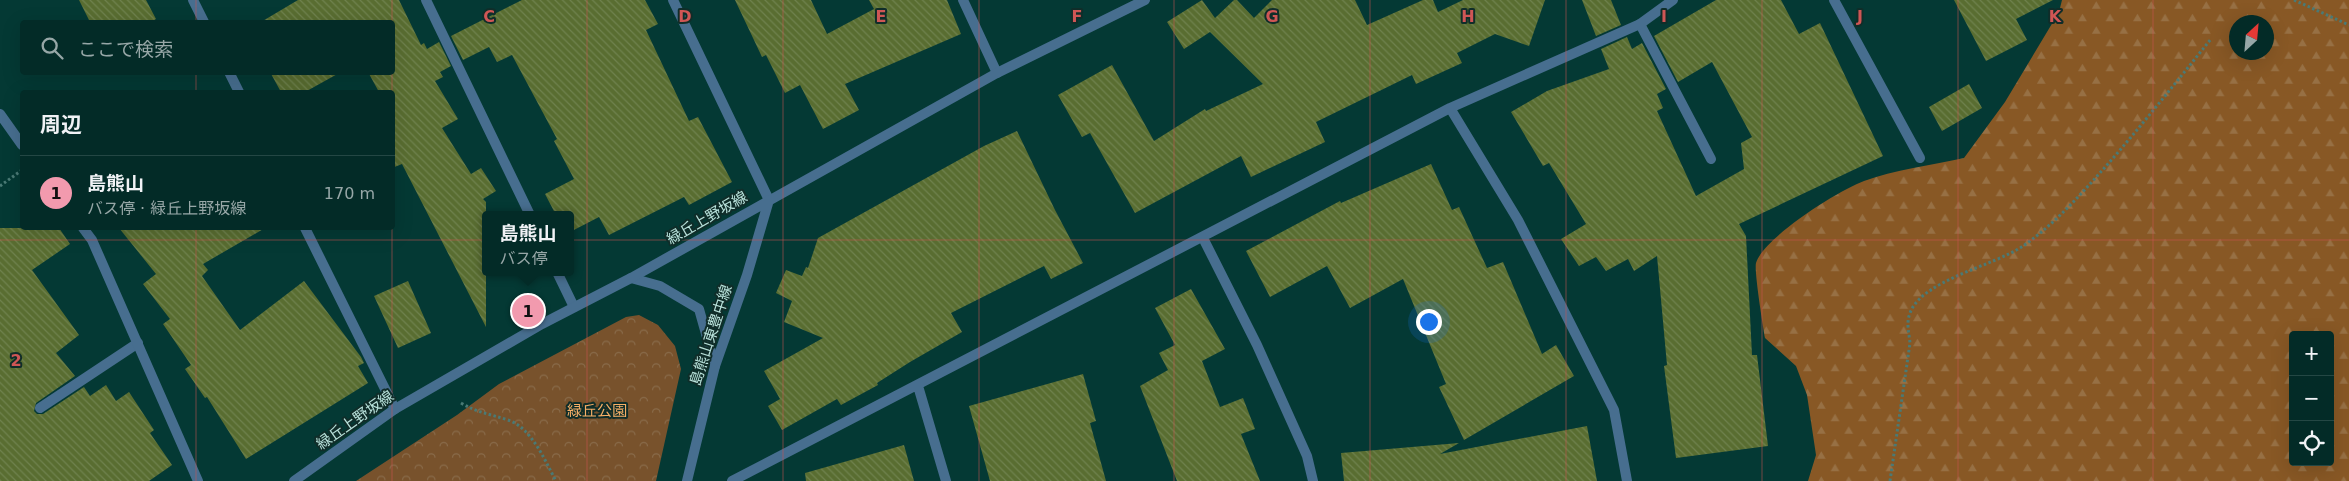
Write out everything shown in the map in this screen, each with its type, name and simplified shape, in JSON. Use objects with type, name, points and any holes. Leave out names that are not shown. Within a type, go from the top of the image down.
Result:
[{"type":"street","points":[[192,0],[203,20]]},
{"type":"street","points":[[426,0],[528,211]]},
{"type":"street","points":[[673,0],[769,200]]},
{"type":"street","points":[[962,0],[997,73]]},
{"type":"street","name":"緑丘上野坂線","points":[[294,481],[395,409],[542,324],[632,278],[997,73],[1146,0]]},
{"type":"street","points":[[732,481],[1450,108],[1640,24],[1673,0]]},
{"type":"street","points":[[1834,0],[1920,158]]},
{"type":"street","points":[[1640,24],[1711,159]]},
{"type":"street","points":[[230,75],[238,90]]},
{"type":"street","points":[[1450,108],[1518,220],[1614,410],[1627,481]]},
{"type":"street","points":[[0,114],[20,142]]},
{"type":"street","name":"島熊山東豊中線","points":[[687,481],[715,366],[747,275],[769,200]]},
{"type":"street","points":[[84,230],[92,240],[198,481]]},
{"type":"street","points":[[306,230],[395,409]]},
{"type":"street","points":[[1203,238],[1257,345],[1307,456],[1312,481]]},
{"type":"street","points":[[559,276],[574,307]]},
{"type":"street","points":[[632,278],[660,286],[699,309],[715,366]]},
{"type":"street","points":[[40,408],[138,343]]},
{"type":"street","points":[[918,386],[946,481]]},
{"type":"path","points":[[2294,0],[2349,25]]},
{"type":"path","points":[[1890,481],[1909,358],[1910,312],[1916,303],[1941,283],[2010,254],[2061,215],[2147,119],[2211,38]]},
{"type":"path","points":[[0,186],[20,171]]},
{"type":"path","points":[[461,403],[474,411],[511,421],[526,432],[540,451],[556,481]]},
{"type":"green space","points":[[2062,0],[2349,0],[2349,481],[1808,481],[1816,455],[1807,395],[1796,366],[1765,338],[1757,287],[1756,263],[1772,241],[1787,228],[1821,204],[1852,186],[1888,174],[1964,158],[2005,102],[2059,12]]},
{"type":"green space","name":"緑丘公園","points":[[639,315],[658,325],[675,346],[681,369],[656,481],[356,481],[457,415],[499,384],[626,317]]},
{"type":"building","points":[[79,0],[146,0],[156,19],[154,20],[89,20]]},
{"type":"building","points":[[298,0],[399,0],[421,45],[424,43],[427,49],[439,42],[451,66],[440,72],[443,77],[435,81],[458,119],[442,128],[471,174],[481,168],[496,191],[483,199],[486,202],[486,211],[482,211],[482,276],[486,276],[486,327],[402,164],[395,167],[395,90],[378,90],[370,75],[395,75],[395,20],[264,20]]},
{"type":"building","points":[[522,0],[645,0],[658,24],[646,30],[689,121],[698,117],[732,182],[689,205],[684,197],[609,235],[599,217],[574,230],[574,211],[554,211],[545,194],[574,179],[554,141],[557,139],[512,55],[497,62],[489,47],[463,60],[451,36]]},
{"type":"building","points":[[735,0],[811,0],[827,34],[874,9],[869,0],[947,0],[961,34],[845,84],[859,110],[823,129],[800,85],[785,93],[766,55],[762,57]]},
{"type":"building","points":[[1202,0],[1215,18],[1234,0],[1237,0],[1254,18],[1272,0],[1355,0],[1367,25],[1423,0],[1433,0],[1438,12],[1463,0],[1545,0],[1529,46],[1495,34],[1457,53],[1462,63],[1416,84],[1412,75],[1316,122],[1325,142],[1251,177],[1241,156],[1135,213],[1090,133],[1082,137],[1058,95],[1112,65],[1154,141],[1205,109],[1206,111],[1263,84],[1210,32],[1184,49],[1167,22]]},
{"type":"building","points":[[1582,0],[1611,0],[1621,25],[1596,36]]},
{"type":"building","points":[[1716,0],[1781,0],[1799,34],[1820,23],[1883,156],[1739,224],[1746,236],[1752,355],[1757,355],[1768,446],[1676,458],[1664,366],[1667,365],[1657,256],[1634,271],[1628,259],[1606,271],[1596,257],[1579,266],[1561,239],[1586,224],[1549,163],[1543,166],[1511,112],[1547,91],[1609,69],[1601,49],[1627,37],[1632,49],[1642,43],[1666,89],[1657,94],[1663,108],[1657,111],[1696,196],[1744,169],[1741,143],[1752,137],[1712,62],[1678,82],[1654,36]]},
{"type":"building","points":[[1954,0],[2053,0],[2016,19],[2027,40],[1986,61]]},
{"type":"building","points":[[272,75],[336,75],[309,90],[280,90]]},
{"type":"building","points":[[1969,84],[1982,108],[1942,131],[1929,107]]},
{"type":"building","points":[[1017,131],[1083,263],[1051,279],[1044,266],[951,313],[962,332],[910,362],[877,383],[878,385],[841,405],[837,399],[782,430],[768,406],[780,399],[764,371],[823,338],[784,322],[792,301],[776,293],[786,270],[802,276],[806,267],[808,268],[818,238],[984,146]]},
{"type":"building","points":[[1431,164],[1452,210],[1459,207],[1487,268],[1503,262],[1542,354],[1556,345],[1574,376],[1464,440],[1439,387],[1446,384],[1403,279],[1350,308],[1327,266],[1270,297],[1246,251],[1340,201],[1341,203]]},
{"type":"building","points":[[0,228],[60,230],[70,244],[32,270],[79,335],[56,353],[75,376],[36,403],[34,411],[37,414],[43,414],[84,387],[90,396],[106,385],[116,401],[129,392],[154,430],[150,433],[172,465],[149,481],[0,481]]},
{"type":"building","points":[[121,230],[262,230],[203,264],[208,270],[202,276],[240,330],[304,281],[361,357],[364,363],[358,366],[368,383],[246,459],[207,397],[205,398],[185,369],[191,365],[163,324],[170,319],[143,284],[156,274]]},
{"type":"building","points":[[408,281],[431,333],[398,348],[374,296]]},
{"type":"building","points":[[1191,289],[1225,349],[1202,361],[1220,407],[1243,398],[1255,429],[1241,434],[1260,481],[1177,481],[1140,386],[1168,370],[1159,353],[1175,345],[1155,308]]},
{"type":"building","points":[[1083,374],[1096,421],[1090,423],[1106,481],[990,481],[969,406]]},
{"type":"building","points":[[1587,426],[1597,481],[1344,481],[1341,453],[1459,443],[1440,454]]},
{"type":"building","points":[[904,445],[914,481],[806,481],[805,473]]},
{"type":"place","name":"島熊山","points":[[528,311]]}]
